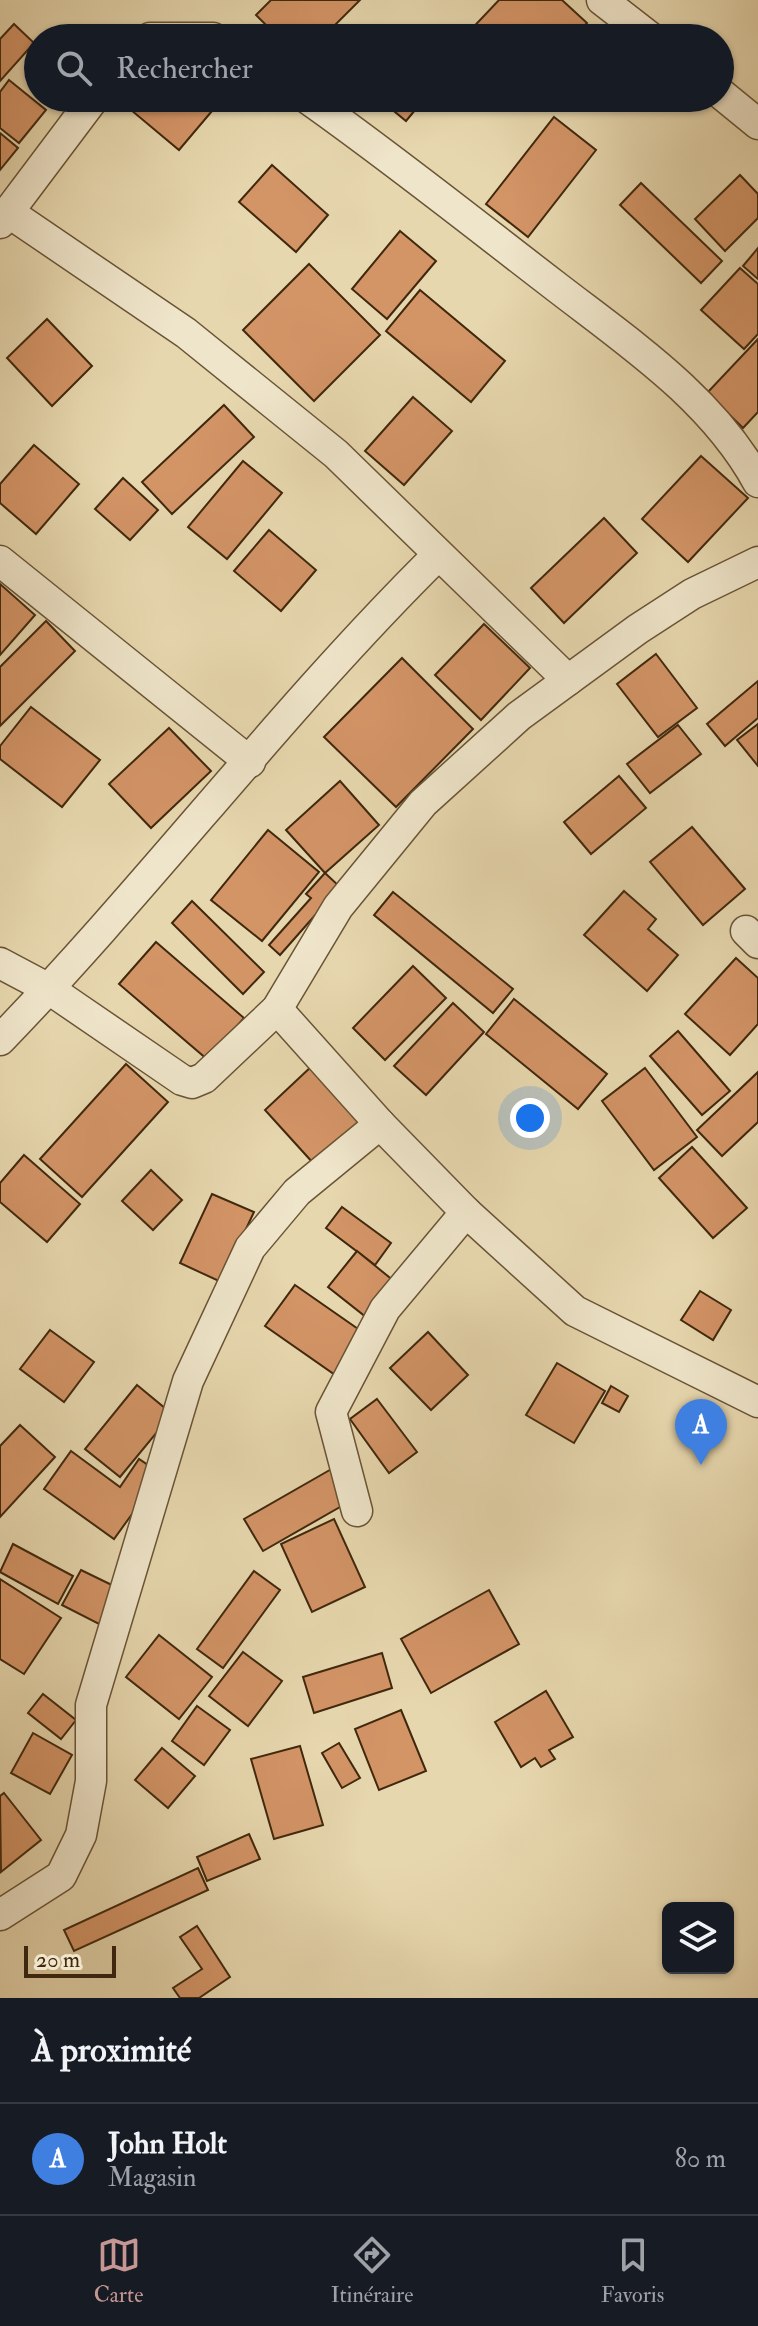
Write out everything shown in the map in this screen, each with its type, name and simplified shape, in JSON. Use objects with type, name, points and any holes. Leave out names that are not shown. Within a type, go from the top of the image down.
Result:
[{"type":"street","points":[[602,0],[633,24]]},
{"type":"street","points":[[734,104],[758,124]]},
{"type":"street","points":[[84,112],[4,218],[186,333],[336,454],[568,680]]},
{"type":"street","points":[[325,112],[634,346],[690,395],[730,438],[758,482]]},
{"type":"street","points":[[0,1040],[250,762],[361,632],[438,555]]},
{"type":"street","points":[[0,561],[250,762]]},
{"type":"street","points":[[0,963],[49,989],[182,1080],[192,1083],[204,1078],[277,1009],[338,907],[423,803],[519,716],[568,680],[692,594],[758,562]]},
{"type":"street","points":[[277,1009],[380,1124],[466,1212],[575,1311],[758,1402]]},
{"type":"street","points":[[0,1915],[61,1876],[81,1835],[91,1781],[91,1705],[188,1381],[250,1248],[297,1192],[380,1124]]},
{"type":"street","points":[[357,1511],[331,1412],[385,1309],[466,1212]]},
{"type":"building","points":[[271,0],[360,0],[336,24],[265,24],[256,15]]},
{"type":"building","points":[[499,0],[562,0],[587,23],[586,24],[476,24]]},
{"type":"building","points":[[14,24],[24,34],[24,54],[0,81],[0,39]]},
{"type":"building","points":[[9,80],[24,92],[24,112],[44,112],[19,143],[0,128],[0,92]]},
{"type":"building","points":[[133,112],[211,112],[179,150]]},
{"type":"building","points":[[395,112],[413,112],[406,121]]},
{"type":"building","points":[[554,117],[596,150],[528,237],[486,204]]},
{"type":"building","points":[[0,133],[18,148],[0,170]]},
{"type":"building","points":[[272,165],[328,215],[296,252],[239,202]]},
{"type":"building","points":[[740,175],[758,194],[758,218],[725,251],[695,219]]},
{"type":"building","points":[[641,183],[722,261],[701,283],[620,205]]},
{"type":"building","points":[[400,231],[436,261],[387,319],[352,289]]},
{"type":"building","points":[[758,248],[758,279],[743,266]]},
{"type":"building","points":[[309,264],[380,335],[314,401],[243,330]]},
{"type":"building","points":[[740,268],[758,284],[758,334],[744,349],[701,310]]},
{"type":"building","points":[[420,290],[505,361],[471,402],[386,331]]},
{"type":"building","points":[[47,319],[92,366],[52,406],[7,358]]},
{"type":"building","points":[[758,339],[758,412],[743,428],[707,393]]},
{"type":"building","points":[[413,397],[452,431],[404,485],[365,451]]},
{"type":"building","points":[[224,405],[254,437],[172,514],[142,482]]},
{"type":"building","points":[[34,445],[79,484],[36,534],[0,503],[0,484]]},
{"type":"building","points":[[701,456],[748,498],[688,562],[642,519]]},
{"type":"building","points":[[243,461],[282,493],[227,559],[188,527]]},
{"type":"building","points":[[123,478],[158,510],[130,540],[95,509]]},
{"type":"building","points":[[604,518],[637,553],[564,623],[531,588]]},
{"type":"building","points":[[269,530],[316,570],[281,611],[234,571]]},
{"type":"building","points":[[0,584],[35,615],[0,655]]},
{"type":"building","points":[[46,621],[75,651],[0,726],[0,667]]},
{"type":"building","points":[[484,624],[530,668],[481,720],[435,675]]},
{"type":"building","points":[[656,654],[697,708],[658,737],[617,684]]},
{"type":"building","points":[[402,658],[473,729],[396,807],[324,737]]},
{"type":"building","points":[[758,681],[758,718],[725,746],[707,724]]},
{"type":"building","points":[[31,707],[100,760],[62,807],[0,759],[0,746]]},
{"type":"building","points":[[758,724],[758,766],[737,740]]},
{"type":"building","points":[[678,725],[701,754],[650,793],[627,764]]},
{"type":"building","points":[[169,728],[211,771],[151,828],[109,784]]},
{"type":"building","points":[[619,776],[646,808],[591,854],[564,822]]},
{"type":"building","points":[[340,781],[379,825],[325,873],[286,830]]},
{"type":"building","points":[[692,827],[745,889],[703,925],[650,862]]},
{"type":"building","points":[[268,830],[319,872],[262,941],[211,900]]},
{"type":"building","points":[[325,873],[340,887],[280,955],[269,945],[311,898],[306,894]]},
{"type":"building","points":[[624,891],[656,919],[648,929],[678,955],[647,991],[584,935]]},
{"type":"building","points":[[393,892],[513,989],[493,1013],[374,915]]},
{"type":"building","points":[[192,901],[264,972],[243,994],[172,923]]},
{"type":"building","points":[[156,942],[244,1018],[208,1060],[119,984]]},
{"type":"building","points":[[736,958],[758,978],[758,1024],[730,1055],[685,1014]]},
{"type":"building","points":[[413,966],[446,998],[385,1060],[353,1028]]},
{"type":"building","points":[[514,999],[607,1074],[578,1109],[486,1034]]},
{"type":"building","points":[[453,1003],[484,1032],[426,1095],[394,1066]]},
{"type":"building","points":[[678,1031],[730,1091],[702,1115],[650,1056]]},
{"type":"building","points":[[126,1064],[168,1102],[82,1197],[40,1159]]},
{"type":"building","points":[[313,1065],[363,1119],[314,1164],[265,1110]]},
{"type":"building","points":[[645,1068],[697,1137],[654,1170],[602,1101]]},
{"type":"building","points":[[758,1072],[758,1122],[722,1156],[697,1130]]},
{"type":"building","points":[[692,1147],[747,1208],[713,1238],[659,1178]]},
{"type":"building","points":[[24,1155],[80,1204],[47,1242],[0,1202],[0,1183]]},
{"type":"building","points":[[151,1170],[182,1200],[153,1230],[122,1201]]},
{"type":"building","points":[[212,1194],[254,1212],[221,1282],[180,1263]]},
{"type":"building","points":[[342,1207],[391,1243],[375,1265],[326,1228]]},
{"type":"building","points":[[357,1251],[400,1286],[371,1321],[328,1287]]},
{"type":"building","points":[[295,1285],[371,1338],[341,1379],[265,1326]]},
{"type":"building","points":[[700,1291],[731,1310],[713,1340],[681,1320]]},
{"type":"building","points":[[50,1330],[94,1362],[64,1402],[20,1369]]},
{"type":"building","points":[[428,1332],[468,1375],[431,1410],[390,1368]]},
{"type":"building","points":[[557,1363],[605,1391],[574,1443],[526,1415]]},
{"type":"building","points":[[137,1385],[172,1414],[120,1477],[85,1449]]},
{"type":"building","points":[[611,1386],[628,1396],[619,1412],[602,1403]]},
{"type":"building","points":[[377,1399],[417,1452],[389,1473],[350,1419]]},
{"type":"building","points":[[20,1425],[55,1457],[0,1517],[0,1446]]},
{"type":"building","points":[[71,1451],[120,1487],[139,1459],[161,1474],[114,1539],[44,1489]]},
{"type":"building","points":[[335,1467],[354,1499],[263,1551],[244,1519]]},
{"type":"building","points":[[334,1519],[365,1587],[312,1612],[281,1544]]},
{"type":"building","points":[[13,1544],[73,1576],[58,1604],[0,1572]]},
{"type":"building","points":[[81,1570],[118,1588],[99,1624],[62,1605]]},
{"type":"building","points":[[254,1571],[280,1590],[223,1668],[197,1649]]},
{"type":"building","points":[[0,1579],[61,1618],[24,1674],[0,1659]]},
{"type":"building","points":[[489,1590],[519,1644],[431,1693],[401,1639]]},
{"type":"building","points":[[159,1635],[212,1677],[179,1719],[126,1677]]},
{"type":"building","points":[[243,1652],[282,1681],[248,1726],[209,1696]]},
{"type":"building","points":[[382,1653],[392,1688],[314,1713],[303,1677]]},
{"type":"building","points":[[546,1691],[573,1737],[549,1750],[555,1759],[541,1767],[535,1758],[521,1767],[495,1722]]},
{"type":"building","points":[[43,1694],[76,1720],[61,1739],[28,1713]]},
{"type":"building","points":[[197,1706],[230,1730],[204,1765],[172,1741]]},
{"type":"building","points":[[401,1710],[426,1771],[379,1790],[355,1729]]},
{"type":"building","points":[[33,1733],[72,1755],[50,1794],[11,1773]]},
{"type":"building","points":[[339,1743],[360,1778],[342,1788],[322,1753]]},
{"type":"building","points":[[300,1746],[323,1825],[274,1839],[251,1759]]},
{"type":"building","points":[[162,1748],[195,1776],[168,1808],[135,1780]]},
{"type":"building","points":[[4,1793],[41,1840],[1,1872],[0,1796]]},
{"type":"building","points":[[249,1834],[260,1859],[207,1881],[197,1857]]},
{"type":"building","points":[[198,1868],[208,1890],[74,1951],[64,1930]]},
{"type":"building","points":[[197,1926],[230,1977],[199,1998],[180,1998],[173,1988],[202,1969],[180,1937]]},
{"type":"place","name":"John Holt","points":[[701,1465]]}]
